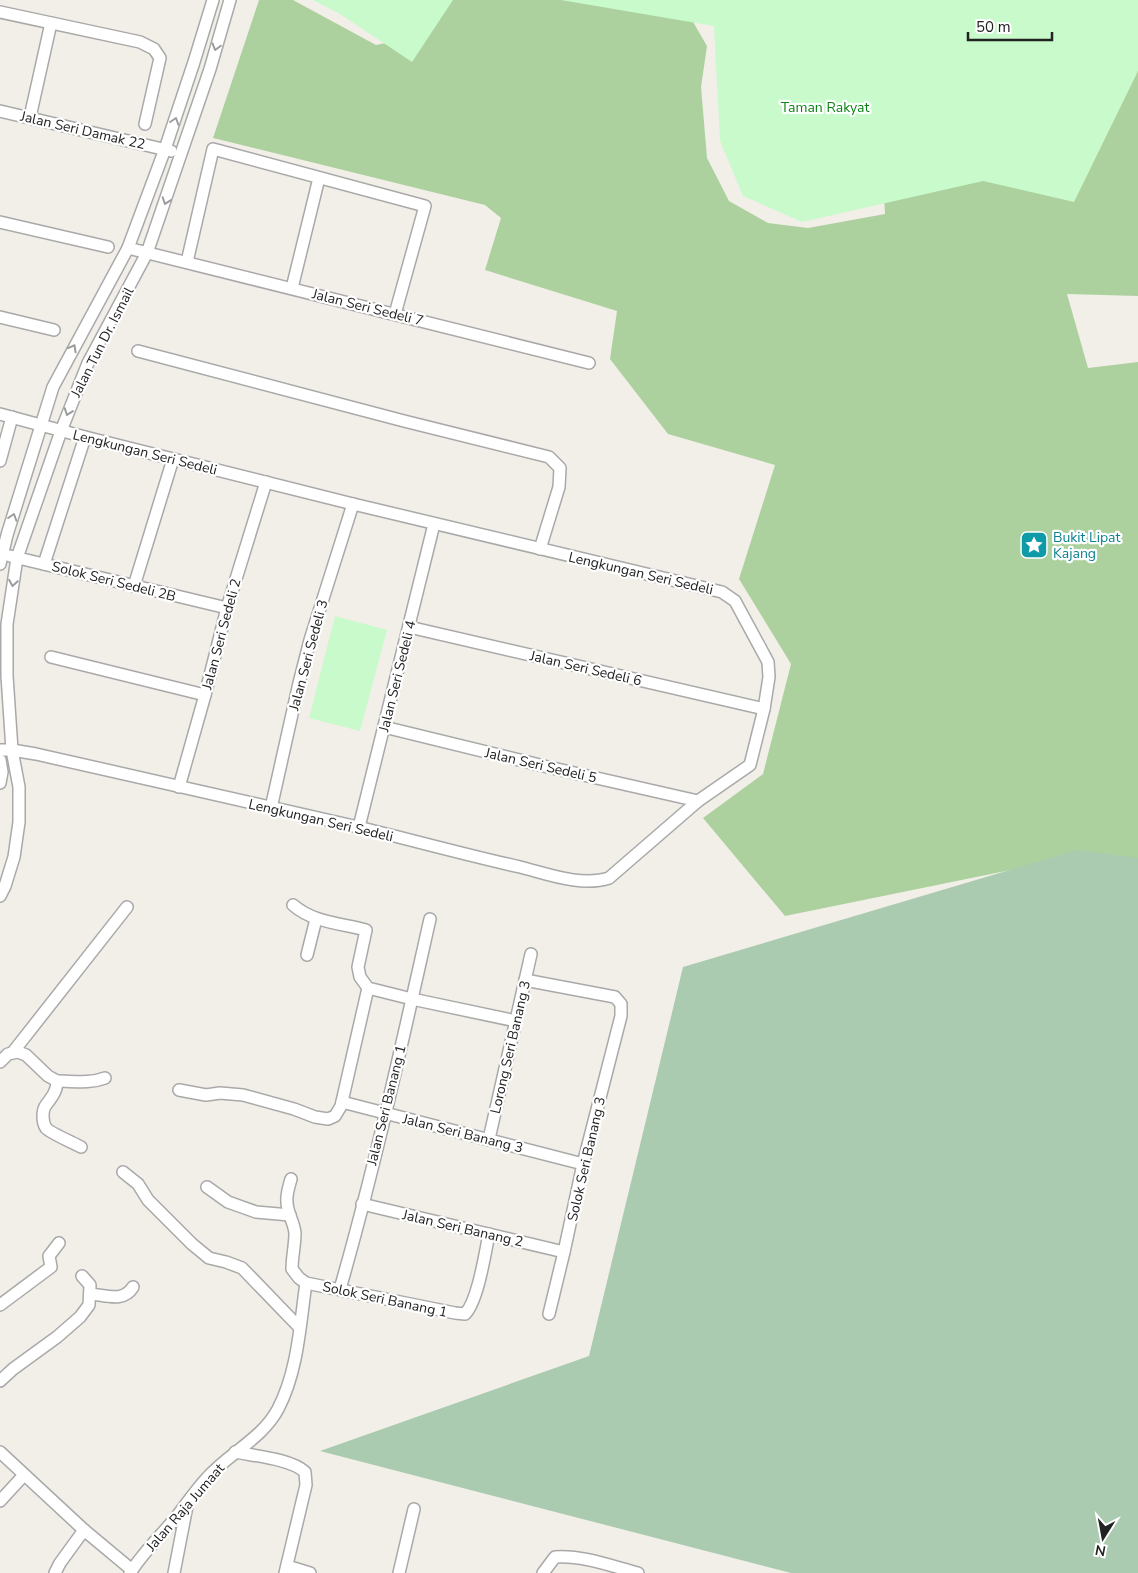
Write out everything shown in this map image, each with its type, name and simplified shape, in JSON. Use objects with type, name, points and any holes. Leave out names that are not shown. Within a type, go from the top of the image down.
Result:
[{"type":"street","name":"Jalan Tun Dr. Ismail","points":[[1,559],[53,388],[128,248],[165,149],[213,0]]},
{"type":"street","name":"Jalan Tun Dr. Ismail","points":[[0,896],[14,857],[19,822],[19,787],[12,750],[7,676],[7,624],[17,558],[61,431],[88,363],[148,253],[210,69],[230,0]]},
{"type":"street","points":[[0,12],[140,42],[154,49],[160,58],[145,124]]},
{"type":"street","points":[[30,117],[51,23]]},
{"type":"street","name":"Jalan Seri Damak 22","points":[[0,111],[182,154]]},
{"type":"street","points":[[187,262],[213,149],[425,206],[395,314]]},
{"type":"street","points":[[292,288],[319,178]]},
{"type":"street","points":[[0,222],[108,247]]},
{"type":"street","name":"Jalan Seri Sedeli 7","points":[[128,248],[589,363]]},
{"type":"street","points":[[0,317],[54,330]]},
{"type":"street","points":[[138,351],[404,421],[549,456],[560,468],[559,487],[540,549]]},
{"type":"street","name":"Lengkungan Seri Sedeli","points":[[0,414],[434,524],[722,592],[735,602],[768,662],[764,709],[750,766],[698,800],[609,878],[596,882],[578,880],[480,858],[359,827],[36,754],[0,750]]},
{"type":"street","points":[[0,461],[12,417]]},
{"type":"street","points":[[44,564],[85,437]]},
{"type":"street","points":[[134,586],[173,459]]},
{"type":"street","name":"Jalan Seri Sedeli 2","points":[[179,787],[227,608],[266,482]]},
{"type":"street","name":"Jalan Seri Sedeli 3","points":[[271,808],[310,640],[353,504]]},
{"type":"street","name":"Jalan Seri Sedeli 4","points":[[359,827],[434,524]]},
{"type":"street","name":"Solok Seri Sedeli 2B","points":[[1,559],[17,558],[227,608]]},
{"type":"street","name":"Jalan Seri Sedeli 6","points":[[409,627],[764,709]]},
{"type":"street","points":[[51,657],[205,695]]},
{"type":"street","name":"Jalan Seri Sedeli 5","points":[[384,727],[548,767],[698,800]]},
{"type":"street","points":[[0,760],[2,772],[0,783]]},
{"type":"street","points":[[293,905],[304,914],[339,925],[366,930],[358,967],[360,977],[368,988],[516,1021]]},
{"type":"street","points":[[0,1062],[13,1052],[127,907]]},
{"type":"street","points":[[307,955],[316,918]]},
{"type":"street","name":"Jalan Seri Banang 1","points":[[340,1289],[385,1113],[430,919]]},
{"type":"street","name":"Lorong Seri Banang 3","points":[[489,1139],[531,954]]},
{"type":"street","name":"Solok Seri Banang 3","points":[[525,980],[615,997],[621,1004],[621,1016],[583,1164],[549,1314]]},
{"type":"street","points":[[179,1090],[206,1095],[220,1093],[243,1095],[294,1109],[315,1117],[328,1119],[336,1116],[342,1106],[368,988]]},
{"type":"street","points":[[13,1052],[26,1055],[48,1076],[57,1080],[87,1082],[105,1078]]},
{"type":"street","points":[[57,1080],[57,1088],[44,1108],[44,1121],[47,1128],[81,1147]]},
{"type":"street","name":"Jalan Seri Banang 3","points":[[342,1102],[583,1164]]},
{"type":"street","points":[[123,1172],[138,1184],[148,1200],[192,1244],[209,1258],[242,1268],[299,1327]]},
{"type":"street","points":[[291,1179],[286,1201],[293,1220],[294,1231],[292,1269],[306,1283]]},
{"type":"street","points":[[207,1187],[228,1202],[256,1212],[290,1215]]},
{"type":"street","name":"Jalan Seri Banang 2","points":[[362,1204],[564,1252]]},
{"type":"street","name":"Solok Seri Banang 1","points":[[306,1283],[465,1314],[470,1309],[474,1298],[489,1234]]},
{"type":"street","points":[[0,1305],[50,1267],[49,1256],[59,1243]]},
{"type":"street","points":[[0,1381],[80,1317],[89,1305],[90,1294],[90,1285],[82,1276]]},
{"type":"street","name":"Jalan Raja Jumaat","points":[[131,1572],[207,1478],[235,1452],[259,1434],[271,1421],[278,1408],[294,1364],[306,1283]]},
{"type":"street","points":[[90,1294],[118,1298],[129,1293],[134,1286]]},
{"type":"street","points":[[0,1452],[10,1487],[82,1535],[98,1542],[131,1572]]},
{"type":"street","points":[[235,1452],[299,1466],[306,1472],[306,1485],[286,1569],[310,1573]]},
{"type":"street","name":"Jalan Raja Jumaat","points":[[174,1573],[187,1504]]},
{"type":"street","points":[[399,1573],[414,1509]]},
{"type":"street","points":[[55,1573],[60,1562],[82,1535]]},
{"type":"street","points":[[543,1573],[555,1557],[565,1556],[576,1557],[638,1573]]},
{"type":"green space","points":[[259,0],[293,0],[376,45],[405,39],[421,0],[666,0],[689,15],[707,46],[701,87],[707,158],[729,201],[768,223],[808,228],[885,214],[883,180],[1138,0],[1138,296],[1067,294],[1088,368],[1138,362],[1138,862],[1070,858],[785,916],[703,818],[763,774],[791,664],[739,579],[775,465],[668,434],[610,359],[617,311],[485,270],[501,218],[485,205],[213,138]]},
{"type":"green space","points":[[313,0],[453,0],[412,62],[340,14]]},
{"type":"green space","name":"Taman Rakyat","points":[[561,0],[1138,0],[1138,71],[1074,202],[983,181],[802,222],[743,196],[720,141],[714,26]]},
{"type":"green space","points":[[335,616],[387,630],[360,731],[309,718]]},
{"type":"green space","points":[[1077,850],[1138,858],[1138,1573],[791,1573],[320,1451],[589,1356],[683,967]]},
{"type":"place","name":"Bukit Lipat Kajang","points":[[1034,545]]}]
